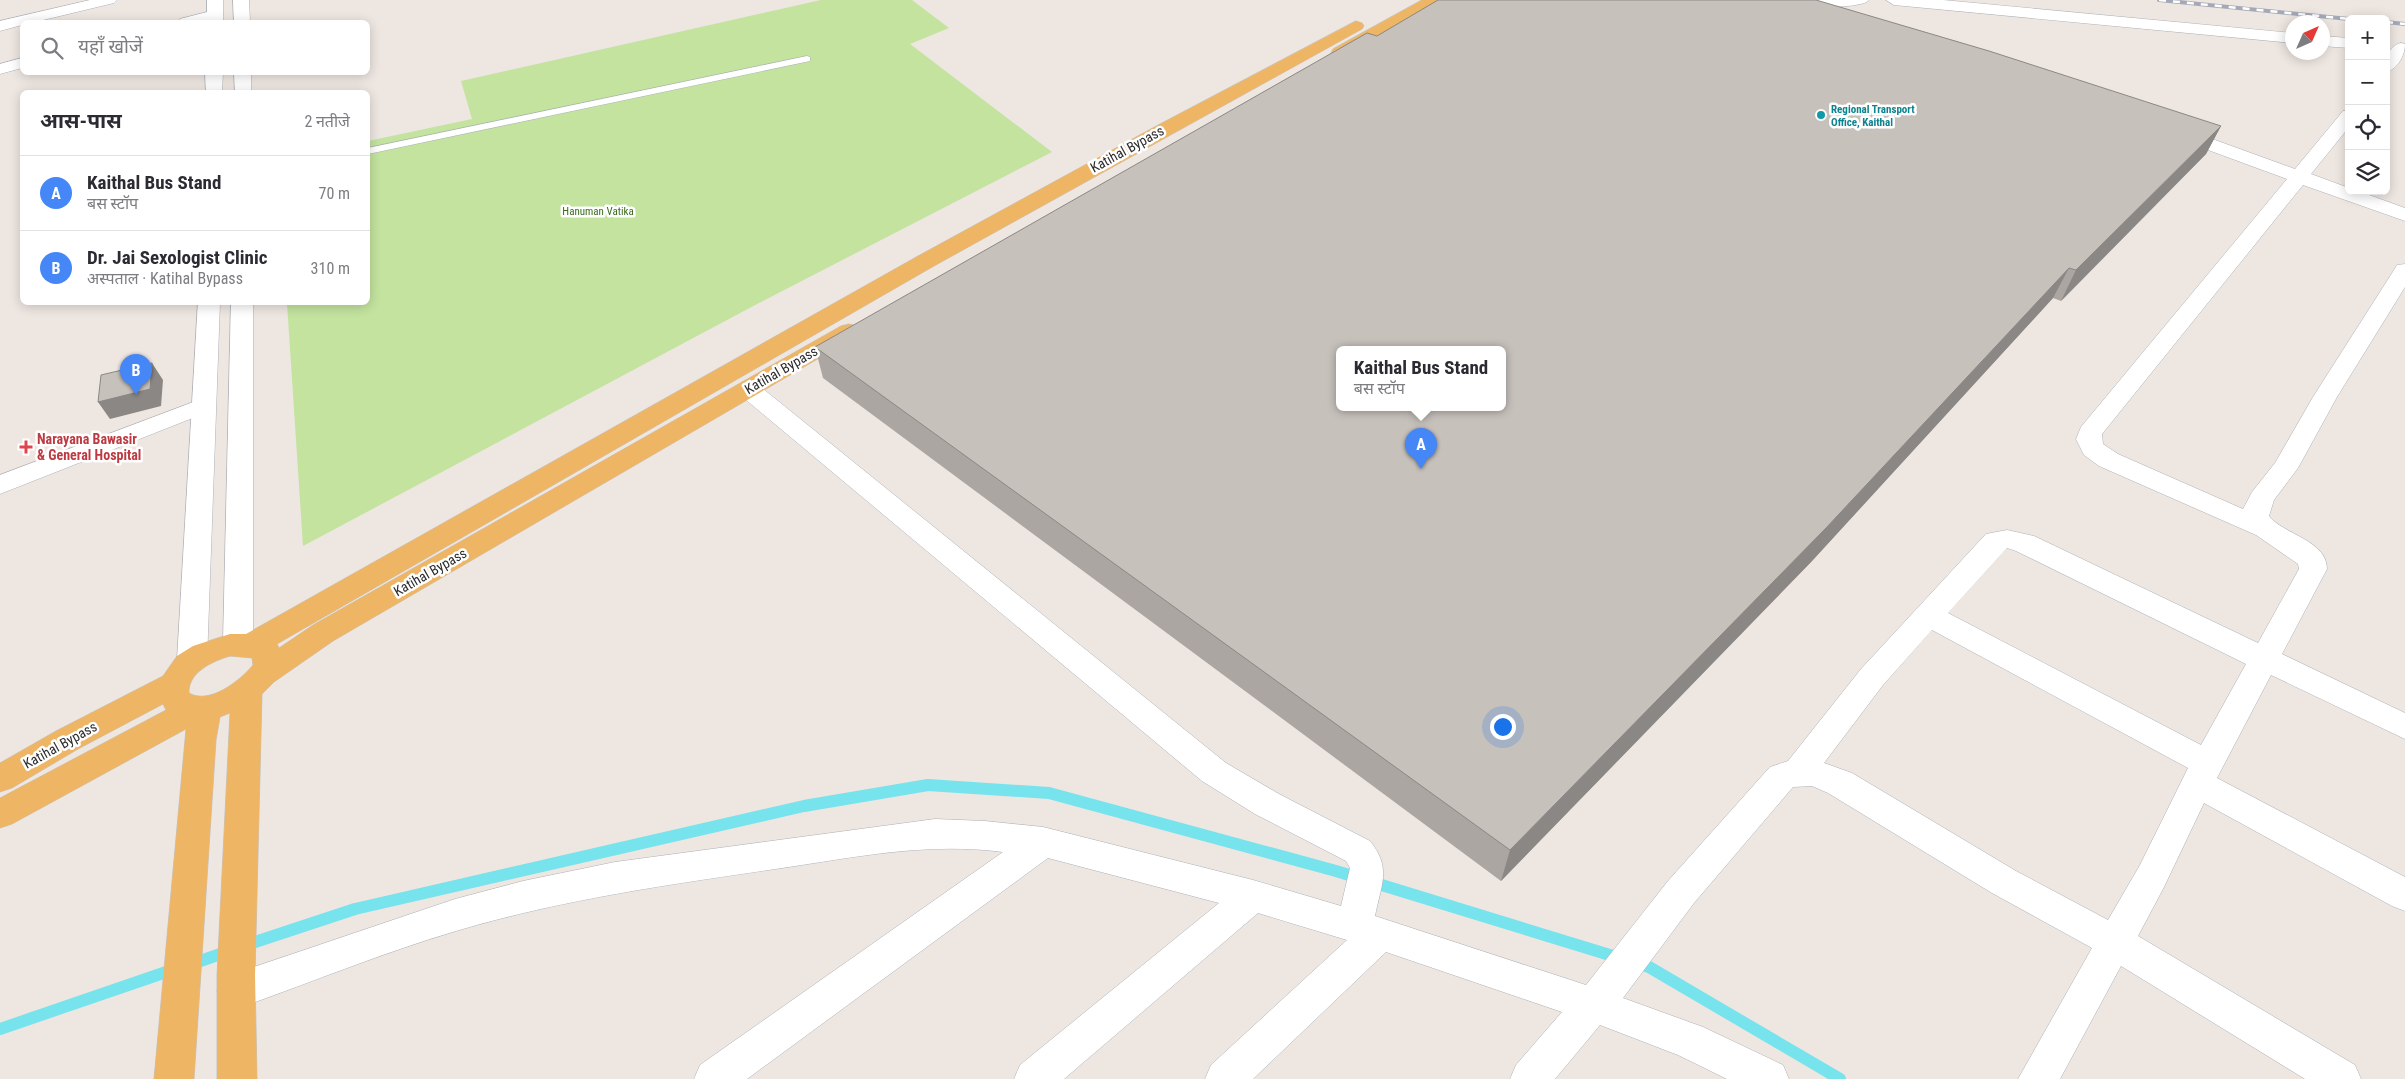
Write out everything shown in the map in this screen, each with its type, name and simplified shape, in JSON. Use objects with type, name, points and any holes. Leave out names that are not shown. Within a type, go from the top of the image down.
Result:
[{"type":"main road","name":"Katihal Bypass","points":[[0,779],[183,673],[220,648],[245,644],[926,261],[1166,128],[1406,0]]},
{"type":"main road","name":"Katihal Bypass","points":[[1045,220],[1433,0]]},
{"type":"main road","name":"Katihal Bypass","points":[[0,814],[202,708],[234,698],[323,633],[866,322]]},
{"type":"main road","points":[[237,1079],[236,983],[239,920],[256,682],[269,659],[266,652],[245,644]]},
{"type":"main road","points":[[174,1079],[202,708],[189,708],[176,700],[173,693],[183,673]]},
{"type":"street","points":[[41,20],[62,17],[109,0]]},
{"type":"street","points":[[191,20],[241,0],[242,20]]},
{"type":"street","points":[[1796,6],[1861,0]]},
{"type":"street","points":[[1894,0],[2285,37]]},
{"type":"street","points":[[1796,6],[1818,19]]},
{"type":"street","points":[[0,26],[20,23]]},
{"type":"street","points":[[2330,42],[2345,43]]},
{"type":"street","points":[[2390,60],[2397,48]]},
{"type":"street","points":[[0,69],[20,64]]},
{"type":"street","points":[[214,75],[214,90]]},
{"type":"street","points":[[242,75],[242,90]]},
{"type":"street","points":[[2038,1079],[2152,876],[2202,773],[2313,569],[2313,564],[2305,553],[2266,529],[2119,465],[2097,452],[2090,445],[2088,439],[2102,418],[2345,120]]},
{"type":"street","points":[[2157,126],[2405,215]]},
{"type":"street","points":[[2266,529],[2255,514],[2257,506],[2285,468],[2312,417],[2405,270]]},
{"type":"street","points":[[183,673],[204,405],[209,305]]},
{"type":"street","points":[[242,305],[245,644]]},
{"type":"street","points":[[748,389],[1214,772],[1267,804],[1358,851],[1365,860],[1366,907],[1225,1079]]},
{"type":"street","points":[[0,485],[204,405]]},
{"type":"street","points":[[1799,771],[1852,701],[1996,541],[2007,539],[2024,543],[2405,727]]},
{"type":"street","points":[[1929,616],[2202,773],[2405,895]]},
{"type":"street","points":[[1530,1079],[1603,993],[1681,892],[1782,776],[1799,771],[1819,774],[1840,783],[2004,882],[2115,942],[2341,1079]]},
{"type":"street","points":[[236,983],[455,915],[523,897],[615,877],[886,838],[936,833],[985,835],[1044,842],[1253,896],[1366,907],[1603,993],[1689,1040],[1769,1079]]},
{"type":"street","points":[[714,1079],[1044,842]]},
{"type":"street","points":[[1034,1079],[1253,896]]},
{"type":"lane","points":[[370,151],[807,59]]},
{"type":"green space","name":"Hanuman Vatika","points":[[821,0],[912,0],[949,28],[910,44],[1052,152],[757,304],[303,546],[287,305],[370,305],[370,141],[472,119],[461,81]]},
{"type":"building","points":[[1438,0],[1816,0],[1989,51],[2221,126],[2076,270],[2069,268],[1826,528],[1510,850],[815,347],[1367,33],[1377,36]]},
{"type":"building","points":[[152,363],[150,389],[98,402],[101,375]]},
{"type":"waterway","points":[[243,946],[355,909],[804,806],[928,785],[1049,793],[1336,871],[1649,967],[1840,1079]]},
{"type":"waterway","points":[[189,965],[229,951]]},
{"type":"waterway","points":[[0,1029],[175,969]]},
{"type":"railway","points":[[2159,0],[2345,19]]},
{"type":"railway","points":[[2390,22],[2405,24]]},
{"type":"place","name":"Regional Transport Office, Kaithal","points":[[1821,115]]},
{"type":"place","name":"Dr. Jai Sexologist Clinic","points":[[136,395]]},
{"type":"place","name":"Narayana Bawasir & General Hospital","points":[[26,447]]},
{"type":"place","name":"Kaithal Bus Stand","points":[[1421,469]]}]
